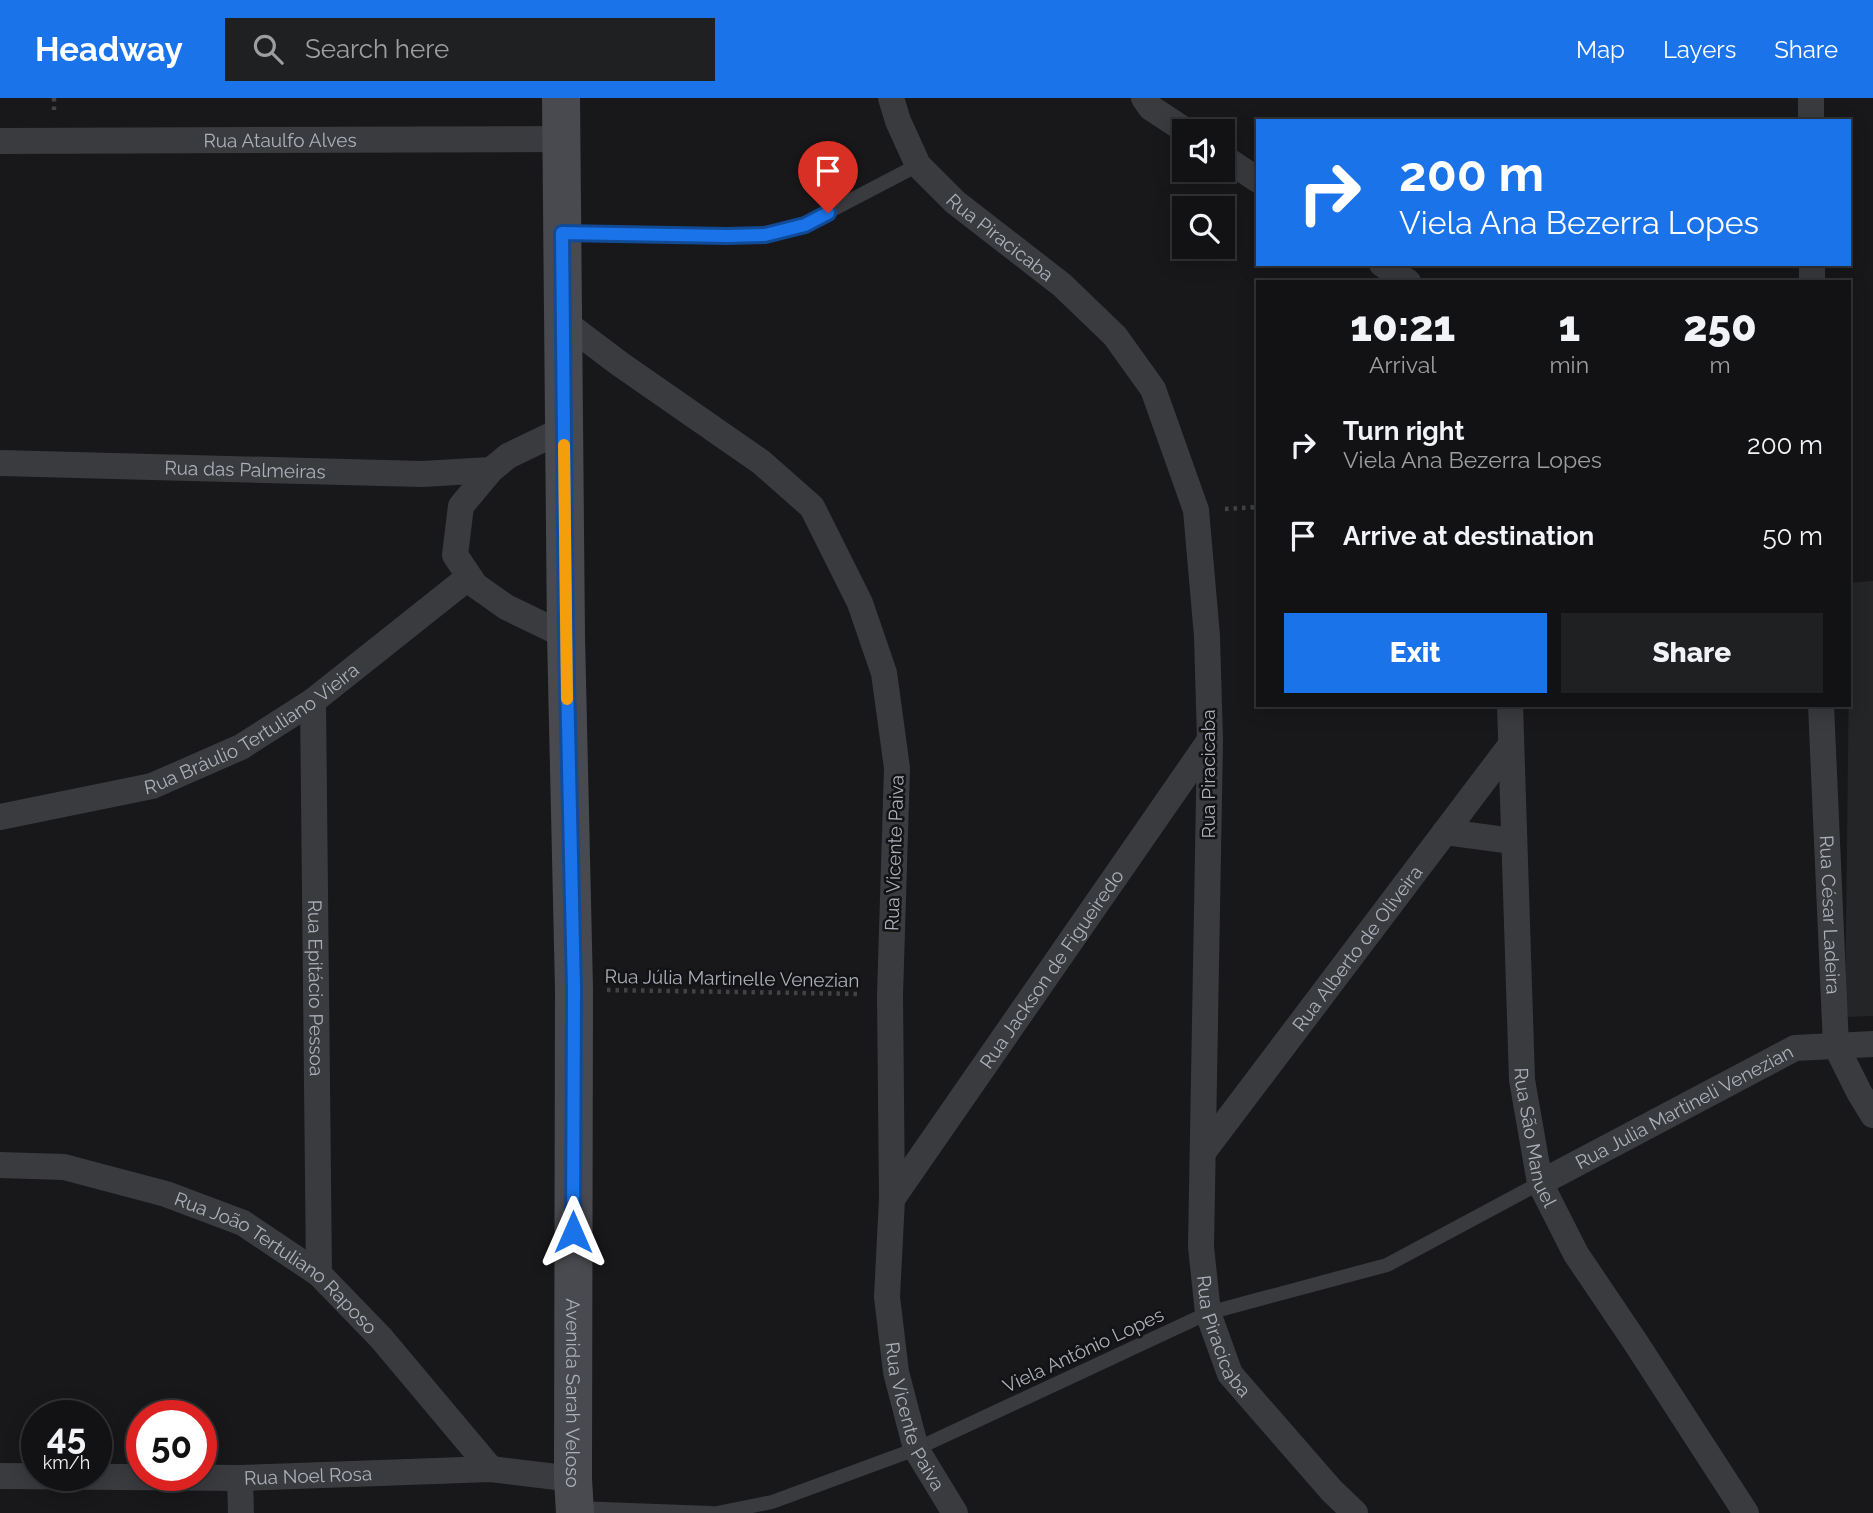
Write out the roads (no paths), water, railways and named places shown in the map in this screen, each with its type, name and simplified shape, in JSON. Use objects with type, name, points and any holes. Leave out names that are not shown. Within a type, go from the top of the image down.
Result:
[{"type":"main road","name":"Avenida Sarah Veloso","points":[[561,98],[566,636],[574,989],[574,1500]]},
{"type":"street","name":"Rua Piracicaba","points":[[891,98],[898,121],[918,165],[955,202],[1062,285],[1115,336],[1153,389],[1196,510],[1207,636],[1210,740],[1204,1151],[1200,1247],[1208,1313],[1230,1374],[1332,1491],[1355,1513]]},
{"type":"street","points":[[1811,98],[1811,119]]},
{"type":"street","points":[[1155,101],[1174,119]]},
{"type":"street","name":"Rua Ataulfo Alves","points":[[0,141],[562,139]]},
{"type":"street","points":[[1235,165],[1256,179]]},
{"type":"street","points":[[1385,266],[1405,280]]},
{"type":"street","name":"Rua Vicente Paiva","points":[[563,321],[761,463],[812,508],[860,603],[884,673],[897,768],[890,995],[892,1199],[887,1297],[896,1373],[916,1449],[955,1513]]},
{"type":"street","points":[[564,429],[508,456],[491,470],[461,506],[455,555],[475,585],[506,607],[566,636]]},
{"type":"street","name":"Rua das Palmeiras","points":[[0,463],[422,474],[491,470]]},
{"type":"street","name":"Rua Bráulio Tertuliano Vieira","points":[[0,817],[152,786],[240,747],[313,701],[469,577]]},
{"type":"street","name":"Rua Epitácio Pessoa","points":[[313,701],[319,1274]]},
{"type":"street","name":"Rua São Manuel","points":[[1510,707],[1522,1080],[1540,1183],[1576,1254],[1746,1513]]},
{"type":"street","name":"Rua César Ladeira","points":[[1821,707],[1836,1046],[1873,1115]]},
{"type":"street","name":"Rua Jackson de Figueiredo","points":[[892,1199],[1210,740]]},
{"type":"street","name":"Rua Alberto de Oliveira","points":[[1204,1151],[1510,746]]},
{"type":"street","points":[[1445,832],[1513,841]]},
{"type":"street","name":"Rua Julia Martineli Venezian","points":[[1540,1183],[1795,1048],[1873,1044]]},
{"type":"street","name":"Rua João Tertuliano Raposo","points":[[0,1165],[64,1167],[166,1194],[243,1223],[319,1274],[382,1338],[491,1469]]},
{"type":"street","name":"Rua Noel Rosa","points":[[0,1476],[240,1478],[491,1469],[574,1500]]},
{"type":"street","points":[[240,1478],[241,1513]]},
{"type":"lane","points":[[562,233],[765,235],[805,225],[918,165]]},
{"type":"lane","name":"Viela Antônio Lopes","points":[[574,1500],[714,1513],[772,1502],[916,1449],[1208,1313],[1387,1265],[1540,1183]]}]
